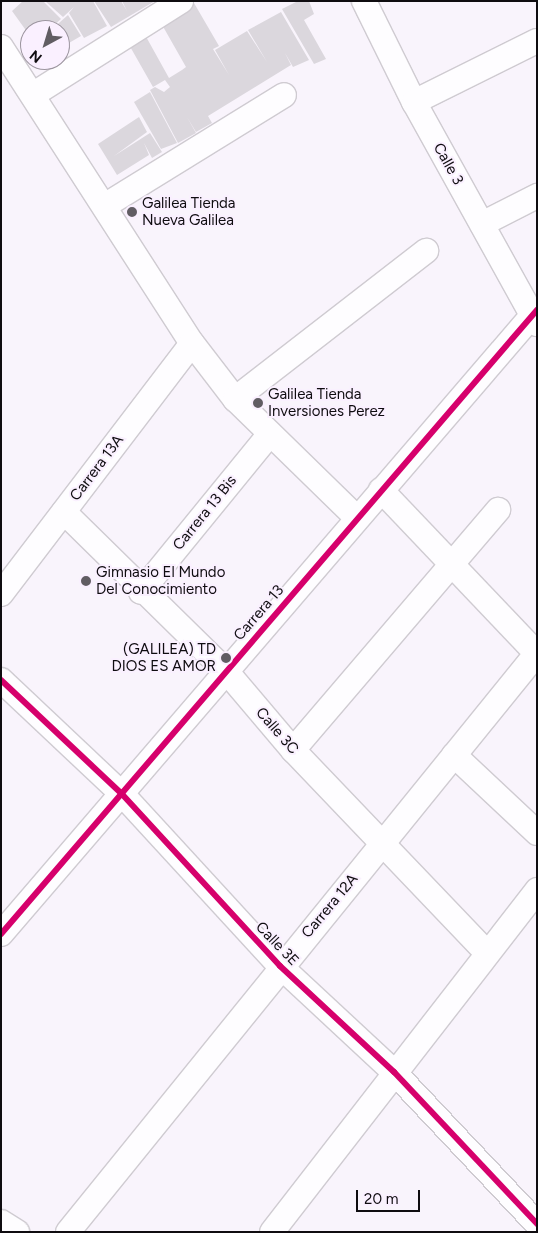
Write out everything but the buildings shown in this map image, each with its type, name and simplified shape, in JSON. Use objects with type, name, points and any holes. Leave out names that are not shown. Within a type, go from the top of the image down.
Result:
[{"type":"street","points":[[34,94],[182,1]]},
{"type":"street","name":"Calle 3","points":[[364,1],[414,102],[535,316]]},
{"type":"street","points":[[414,102],[537,41]]},
{"type":"street","points":[[1,47],[106,205],[192,343],[235,398],[269,435],[357,518]]},
{"type":"street","points":[[106,205],[284,95]]},
{"type":"street","points":[[482,224],[537,196]]},
{"type":"street","points":[[235,398],[426,251]]},
{"type":"street","name":"Carrera 13","points":[[1,934],[381,490],[535,316]]},
{"type":"street","name":"Carrera 13A","points":[[1,594],[192,343]]},
{"type":"street","name":"Carrera 13 Bis","points":[[141,592],[269,435]]},
{"type":"street","points":[[381,490],[537,653]]},
{"type":"street","points":[[294,750],[453,566],[498,510]]},
{"type":"street","name":"Calle 3C","points":[[64,512],[141,592],[226,671],[294,750],[487,953]]},
{"type":"street","name":"Carrera 12A","points":[[68,1232],[280,966],[537,653]]},
{"type":"street","name":"Calle 3E","points":[[1,680],[121,794],[280,966],[394,1072],[535,1216]]},
{"type":"street","points":[[454,755],[537,833]]},
{"type":"street","points":[[272,1232],[394,1072],[537,890]]},
{"type":"street","points":[[1,1222],[17,1232]]},
{"type":"cycle path","points":[[1,934],[537,310]]},
{"type":"cycle path","points":[[1,680],[121,793],[280,966],[394,1072],[537,1224]]},
{"type":"place","name":"Galilea Tienda Nueva Galilea","points":[[132,212]]},
{"type":"place","name":"Galilea Tienda Inversiones Perez","points":[[258,403]]},
{"type":"place","name":"Gimnasio El Mundo Del Conocimiento","points":[[86,581]]},
{"type":"place","name":"(GALILEA) TD DIOS ES AMOR","points":[[226,658]]}]
